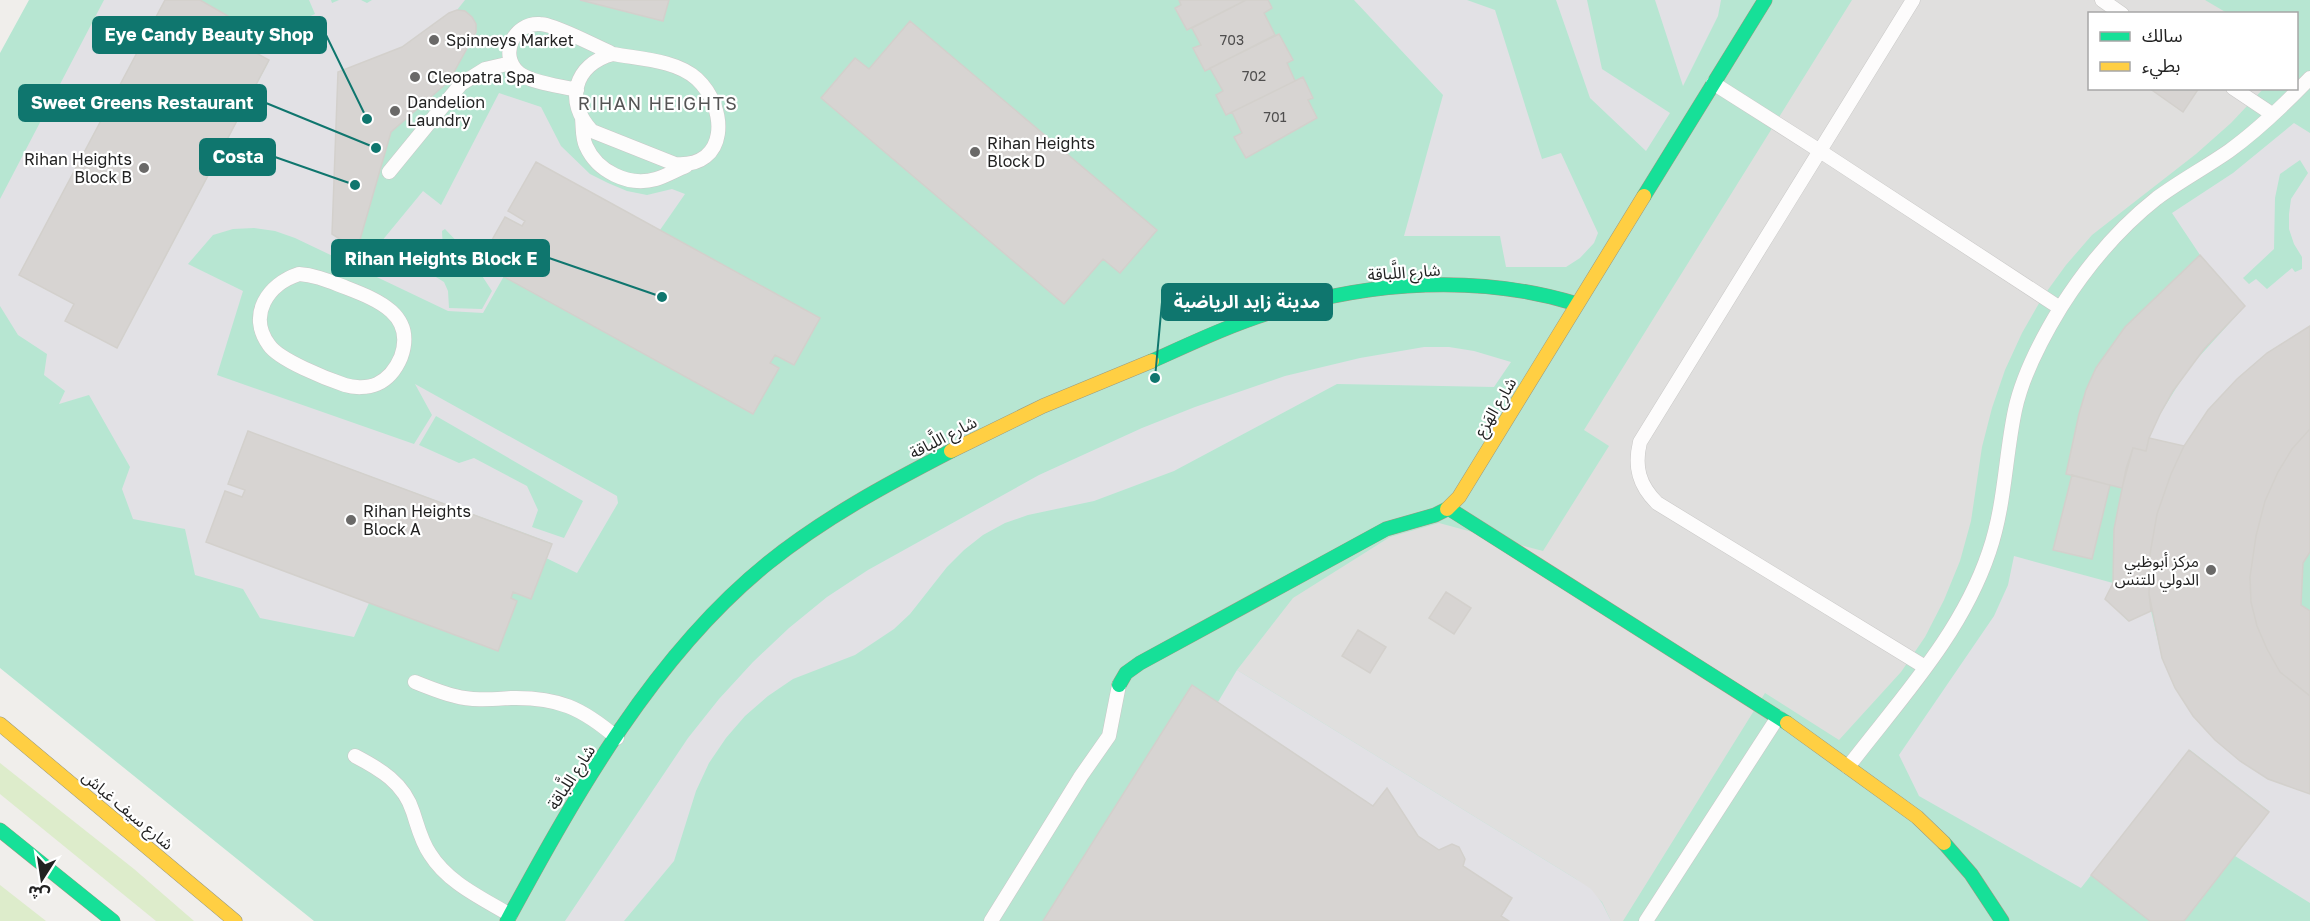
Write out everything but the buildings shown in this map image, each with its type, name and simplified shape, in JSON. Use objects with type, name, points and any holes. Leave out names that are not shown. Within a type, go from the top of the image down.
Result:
[{"type":"street","name":"شارع الهَزع","points":[[1119,685],[1126,673],[1140,663],[1386,529],[1435,515],[1448,508],[1466,486],[1765,0]]},
{"type":"street","name":"شارع اللَّباقة","points":[[509,918],[560,823],[654,684],[700,629],[746,582],[775,557],[798,539],[861,498],[1016,418],[1242,323],[1293,305],[1345,294],[1395,288],[1489,285],[1535,291],[1577,304]]},
{"type":"street","points":[[1448,508],[1778,717],[1917,817],[1946,844],[1971,874],[2002,921]]},
{"type":"street","name":"شارع سيف غباش","points":[[0,724],[235,921]]},
{"type":"street","points":[[0,830],[108,918]]},
{"type":"lane","points":[[1913,0],[1640,442],[1637,469],[1641,483],[1657,503],[1925,668]]},
{"type":"lane","points":[[2102,0],[2119,12]]},
{"type":"lane","points":[[577,90],[526,77],[518,72],[509,54],[510,44],[522,28],[531,24],[542,24],[613,54],[676,66],[697,79],[705,88],[715,110],[719,135],[709,154],[701,161],[656,179],[627,180],[613,174],[591,156],[584,143],[582,118],[576,100],[579,80],[593,62],[613,54]]},
{"type":"lane","points":[[389,172],[461,84],[485,69],[512,63]]},
{"type":"lane","points":[[2298,89],[2310,78]]},
{"type":"lane","points":[[1713,83],[2060,308]]},
{"type":"lane","points":[[2237,90],[2272,114]]},
{"type":"lane","points":[[1848,767],[1941,648],[1959,619],[1989,553],[2003,495],[2015,407],[2032,360],[2060,308],[2089,267],[2157,198],[2231,149],[2297,90]]},
{"type":"lane","points":[[582,118],[592,131],[675,164],[687,165]]},
{"type":"lane","points":[[299,274],[312,275],[373,298],[393,312],[400,322],[404,336],[403,351],[398,365],[376,384],[361,387],[346,386],[288,360],[276,353],[262,332],[260,320],[264,301],[275,285],[299,274]]},
{"type":"lane","points":[[416,682],[456,696],[485,699],[541,698],[568,704],[595,719],[617,738]]},
{"type":"lane","points":[[991,921],[1081,776],[1109,736],[1119,685]]},
{"type":"lane","points":[[1646,921],[1778,717]]},
{"type":"lane","points":[[355,756],[384,772],[400,788],[413,809],[419,833],[430,855],[449,877],[509,918]]},
{"type":"green space","points":[[29,0],[2310,0],[2310,921],[314,921],[0,668],[0,53]]},
{"type":"green space","points":[[0,763],[134,869],[194,921],[156,921],[0,794]]},
{"type":"green space","points":[[0,885],[46,921],[0,921]]},
{"type":"shaded area","points":[[104,0],[165,0],[19,275],[74,304],[65,321],[117,348],[269,61],[243,46],[315,14],[309,0],[331,0],[332,3],[339,0],[361,0],[367,3],[372,0],[465,0],[457,10],[449,13],[402,47],[338,73],[333,234],[357,250],[381,242],[423,191],[441,205],[499,93],[541,107],[561,146],[590,174],[627,191],[647,195],[672,189],[685,194],[660,230],[536,162],[509,211],[525,221],[522,226],[505,217],[480,262],[504,276],[483,313],[448,311],[295,238],[275,231],[254,228],[233,229],[213,235],[188,264],[243,291],[217,375],[414,444],[432,415],[415,384],[617,496],[618,503],[577,573],[546,558],[551,543],[248,431],[228,483],[245,490],[207,542],[369,603],[354,637],[260,618],[243,589],[195,575],[185,529],[133,519],[122,489],[130,467],[89,395],[59,404],[65,391],[44,375],[47,354],[18,335],[0,306],[0,199]],"holes":[[[445,229],[465,250],[492,291],[482,309],[449,308],[448,291],[444,282],[431,274],[429,267],[431,259],[436,253],[443,251],[442,231]],[[436,416],[583,501],[564,538],[532,527],[538,510],[527,486],[474,458],[459,463],[419,445]]]},
{"type":"shaded area","points":[[1354,0],[1467,0],[1495,10],[1542,159],[1561,153],[1598,233],[1594,243],[1580,258],[1566,267],[1506,267],[1500,236],[1404,236],[1443,95]]},
{"type":"shaded area","points":[[1556,0],[1587,0],[1602,69],[1670,113],[1646,151],[1590,98]]},
{"type":"shaded area","points":[[1655,0],[1721,0],[1718,16],[1683,86]]},
{"type":"shaded area","points":[[1852,0],[2205,0],[2225,12],[2088,12],[2088,90],[2262,90],[2231,123],[2196,154],[2092,235],[2042,298],[2005,370],[1992,408],[1982,447],[1971,521],[1960,561],[1925,637],[1901,672],[1839,740],[1765,693],[1623,921],[1611,921],[1602,902],[1576,879],[1237,670],[1293,598],[1390,537],[1439,523],[1543,551],[1609,446],[1584,430]]},
{"type":"shaded area","points":[[2294,123],[2310,133],[2310,326],[2267,353],[2237,379],[2208,410],[2184,446],[2149,438],[2160,414],[2188,369],[2245,306],[2200,255],[2172,213],[2233,173]],"holes":[[[2300,160],[2308,173],[2291,199],[2289,214],[2289,229],[2302,257],[2302,269],[2295,272],[2292,268],[2267,289],[2256,279],[2249,284],[2243,278],[2274,249],[2275,198],[2280,174]]]},
{"type":"shaded area","points":[[1424,347],[1449,347],[1474,351],[1511,362],[1494,387],[1337,384],[1174,471],[1094,501],[1028,515],[1005,523],[983,535],[947,567],[910,614],[894,629],[855,655],[793,679],[745,716],[709,763],[696,791],[674,861],[624,921],[565,921],[688,738],[719,699],[789,628],[827,597],[868,570],[1039,475],[1142,428],[1285,376],[1360,358]]},
{"type":"shaded area","points":[[2014,556],[2113,583],[2106,599],[2128,621],[2151,611],[2162,658],[2175,688],[2215,740],[2240,761],[2268,779],[2310,794],[2310,903],[2235,856],[2269,811],[2190,750],[2081,888],[1919,796],[1899,755],[1994,616],[2008,585]]},
{"type":"shaded area","points":[[1237,670],[1591,889],[1602,903],[1611,921],[1509,921],[1501,916],[1512,898],[1463,866],[1465,858],[1459,847],[1452,844],[1439,850],[1418,836],[1387,789],[1373,806],[1218,702]]},
{"type":"traffic: fast","points":[[1644,196],[1765,0]]},
{"type":"traffic: fast","points":[[1152,361],[1259,316],[1349,293],[1426,285],[1464,285],[1540,294],[1577,304]]},
{"type":"traffic: fast","points":[[507,921],[590,776],[654,683],[689,640],[727,600],[768,563],[811,531],[880,489],[951,451]]},
{"type":"traffic: fast","points":[[1448,508],[1787,723]]},
{"type":"traffic: fast","points":[[1119,685],[1126,673],[1140,663],[1386,529],[1435,515],[1447,509]]},
{"type":"traffic: fast","points":[[0,830],[113,921]]},
{"type":"traffic: fast","points":[[1944,843],[1971,874],[2002,921]]},
{"type":"traffic: slow","points":[[1447,509],[1459,497],[1644,196]]},
{"type":"traffic: slow","points":[[951,451],[1043,406],[1152,361]]},
{"type":"traffic: slow","points":[[1787,723],[1917,817],[1944,843]]},
{"type":"traffic: slow","points":[[0,724],[235,921]]},
{"type":"place","name":"Spinneys Market","points":[[434,40]]},
{"type":"place","name":"Cleopatra Spa","points":[[415,77]]},
{"type":"place","name":"Dandelion Laundry","points":[[395,111]]},
{"type":"place","name":"Eye Candy Beauty Shop","points":[[367,119]]},
{"type":"place","name":"Sweet Greens Restaurant","points":[[376,148]]},
{"type":"place","name":"Rihan Heights Block D","points":[[975,152]]},
{"type":"place","name":"Rihan Heights Block B","points":[[144,168]]},
{"type":"place","name":"Costa","points":[[355,185]]},
{"type":"place","name":"Rihan Heights Block E","points":[[662,297]]},
{"type":"place","name":"مدينة زايد الرياضية","points":[[1155,378]]},
{"type":"place","name":"Rihan Heights Block A","points":[[351,520]]},
{"type":"place","name":"مركز أبوظبي الدولي للتنس","points":[[2211,570]]},
{"type":"district","name":"RIHAN HEIGHTS","points":[[658,104]]}]
